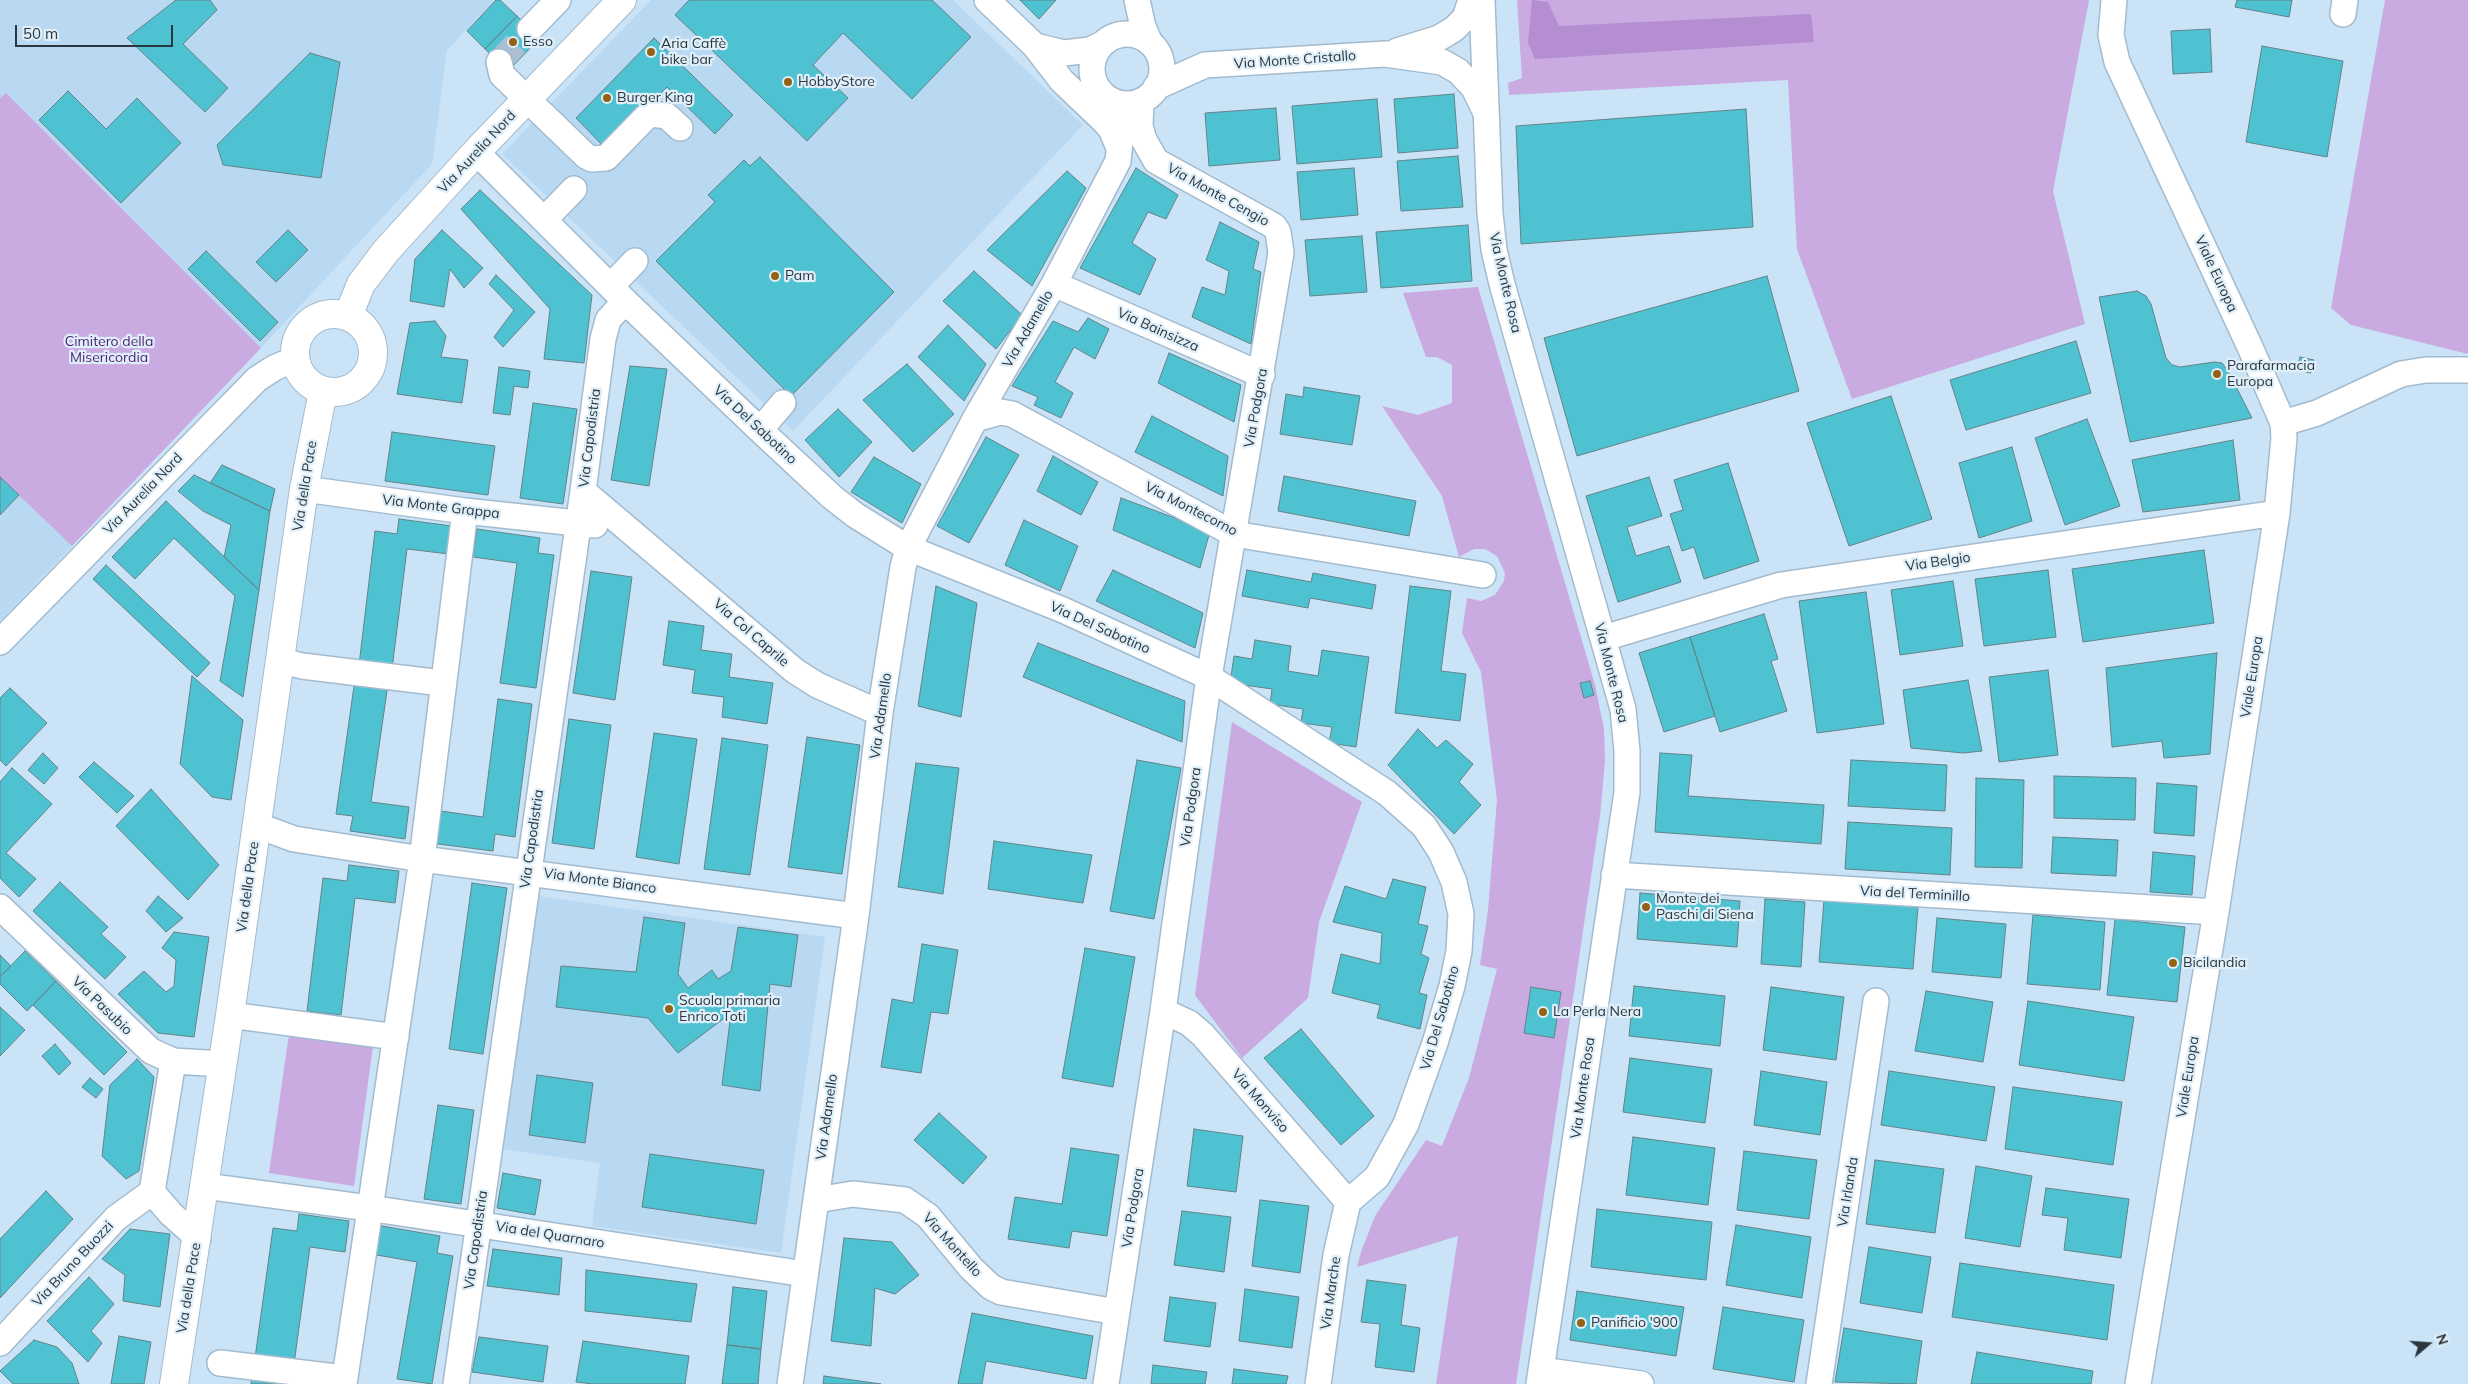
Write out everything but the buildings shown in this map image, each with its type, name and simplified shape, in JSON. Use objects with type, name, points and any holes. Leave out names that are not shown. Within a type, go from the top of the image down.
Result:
[{"type":"main road","name":"Via Aurelia Nord","points":[[348,316],[361,284],[386,251],[476,152],[622,0]]},
{"type":"main road","points":[[336,314],[348,316],[367,331],[372,342],[374,354],[372,366],[366,377],[358,385],[346,391],[335,393],[323,391],[304,379],[295,359],[298,336],[314,319],[336,314]]},
{"type":"main road","name":"Via della Pace","points":[[174,1384],[198,1238],[304,489],[323,391]]},
{"type":"street","points":[[530,29],[558,0]]},
{"type":"street","points":[[987,0],[1035,46],[1062,82],[1108,126],[1119,154]]},
{"type":"street","points":[[1111,100],[1103,94],[1094,78],[1093,60],[1123,15],[1124,0]]},
{"type":"street","points":[[1137,0],[1143,27],[1161,69],[1149,94]]},
{"type":"street","points":[[1385,54],[1439,38],[1454,29],[1465,18],[1471,0]]},
{"type":"street","name":"Via Monte Rosa","points":[[1482,0],[1488,115],[1490,214],[1494,250],[1502,284],[1623,708],[1627,750],[1627,792],[1540,1377]]},
{"type":"street","name":"Viale Europa","points":[[2114,0],[2111,35],[2117,62],[2250,347],[2283,423],[2284,457],[2216,912],[2138,1384]]},
{"type":"street","name":"Via Monte Cristallo","points":[[1106,41],[1120,35],[1131,34],[1153,47],[1205,65],[1385,54]]},
{"type":"street","points":[[1035,46],[1064,53],[1090,50],[1106,41]]},
{"type":"street","points":[[1035,46],[1094,78]]},
{"type":"street","points":[[1385,54],[1425,58],[1442,62],[1458,71],[1474,88],[1488,115]]},
{"type":"street","points":[[499,62],[502,75],[526,100],[586,156],[592,159],[606,158],[651,114],[667,116],[680,128]]},
{"type":"street","name":"Via Monte Cristallo","points":[[1111,100],[1126,104],[1205,65]]},
{"type":"street","name":"Via Monte Cengio","points":[[1149,94],[1140,126],[1144,140],[1156,161]]},
{"type":"street","name":"Via Adamello","points":[[790,1384],[856,916],[880,714],[902,567],[908,548],[975,419],[1054,284],[1119,154],[1119,116],[1111,100]]},
{"type":"street","name":"Via Del Sabotino","points":[[476,152],[628,304],[760,430],[854,515],[908,548],[1063,610],[1209,676],[1387,793],[1424,826],[1441,852],[1454,882],[1461,914],[1460,951],[1435,1043],[1406,1124],[1377,1177],[1348,1202]]},
{"type":"street","name":"Via Monte Cengio","points":[[1119,154],[1140,154],[1156,161],[1259,217],[1274,226],[1278,232]]},
{"type":"street","points":[[544,220],[574,189]]},
{"type":"street","name":"Via Podgora","points":[[1106,1384],[1162,1010],[1209,676],[1262,375],[1281,253],[1278,232]]},
{"type":"street","points":[[611,286],[635,261]]},
{"type":"street","name":"Via Bainsizza","points":[[1054,284],[1262,375]]},
{"type":"street","name":"Via Capodistria","points":[[456,1384],[603,339],[608,320],[617,310],[628,304]]},
{"type":"street","name":"Via Aurelia Nord","points":[[0,642],[257,379],[274,368],[295,359]]},
{"type":"street","points":[[2283,423],[2317,413],[2401,374],[2426,370],[2468,370]]},
{"type":"street","points":[[760,430],[784,403]]},
{"type":"street","name":"Via Montecorno","points":[[975,419],[1001,412],[1012,414],[1234,534],[1484,575]]},
{"type":"street","name":"Via Monte Grappa","points":[[304,489],[465,511],[578,523]]},
{"type":"street","name":"Via Col Caprile","points":[[583,491],[795,672],[817,685],[880,714]]},
{"type":"street","points":[[220,1363],[344,1381],[422,859],[442,683],[465,511]]},
{"type":"street","name":"Via Belgio","points":[[1604,638],[1781,585],[2277,513]]},
{"type":"street","name":"Via Col Caprile","points":[[578,523],[608,526],[634,533]]},
{"type":"street","points":[[279,660],[317,668],[442,683]]},
{"type":"street","name":"Via Monte Bianco","points":[[256,826],[294,839],[422,859],[527,871],[856,916]]},
{"type":"street","name":"Via del Terminillo","points":[[1614,875],[2216,912]]},
{"type":"street","name":"Via Pasubio","points":[[0,907],[136,1039],[151,1051],[173,1061],[223,1064]]},
{"type":"street","name":"Via Irlanda","points":[[1819,1384],[1876,1001]]},
{"type":"street","name":"Via Monviso","points":[[1162,1010],[1188,1023],[1203,1035],[1348,1202]]},
{"type":"street","points":[[230,1015],[396,1037]]},
{"type":"street","points":[[173,1061],[152,1192],[171,1214],[198,1238]]},
{"type":"street","name":"Via del Quarnaro","points":[[205,1186],[369,1208],[805,1274]]},
{"type":"street","name":"Via Bruno Buozzi","points":[[0,1343],[116,1218],[152,1192]]},
{"type":"street","name":"Via Montello","points":[[816,1200],[852,1194],[905,1200],[928,1216],[971,1268],[991,1287],[1001,1292],[1117,1312]]},
{"type":"street","name":"Via Marche","points":[[1318,1384],[1336,1255],[1348,1202]]},
{"type":"street","points":[[1540,1377],[1641,1384]]},
{"type":"shaded area","points":[[0,0],[495,0],[447,50],[432,164],[261,348],[6,93],[0,98]]},
{"type":"shaded area","points":[[651,0],[953,0],[1083,125],[793,431],[502,154]]},
{"type":"shaded area","points":[[1532,0],[1548,2],[1559,26],[1811,14],[1814,42],[1535,59],[1528,43]]},
{"type":"shaded area","points":[[0,477],[72,546],[0,621]]},
{"type":"shaded area","name":"Scuola primaria Enrico Toti","points":[[539,896],[825,937],[781,1253],[592,1226],[600,1163],[503,1149]]},
{"type":"green space","points":[[1517,0],[2089,0],[2053,191],[2085,324],[1852,399],[1797,249],[1788,80],[1509,95],[1508,83],[1522,78]]},
{"type":"green space","points":[[2385,0],[2468,0],[2468,354],[2351,325],[2331,308]]},
{"type":"green space","name":"Cimitero della Misericordia","points":[[6,93],[261,348],[72,546],[0,477],[0,98]]},
{"type":"green space","points":[[1478,287],[1595,685],[1604,729],[1605,761],[1600,816],[1516,1384],[1436,1384],[1458,1236],[1357,1267],[1375,1216],[1426,1140],[1442,1146],[1469,1078],[1497,969],[1480,965],[1488,910],[1497,800],[1481,672],[1462,633],[1467,598],[1481,601],[1495,595],[1504,581],[1505,573],[1497,556],[1485,549],[1474,549],[1459,557],[1442,496],[1382,406],[1418,415],[1452,403],[1452,365],[1437,357],[1426,357],[1403,293]]},
{"type":"green space","points":[[1232,722],[1362,802],[1319,922],[1308,998],[1242,1058],[1195,995]]},
{"type":"green space","points":[[289,1034],[373,1046],[354,1186],[269,1173]]},
{"type":"tunnel","points":[[499,62],[530,29]]},
{"type":"place","name":"Esso","points":[[513,42]]},
{"type":"place","name":"Aria Caffè bike bar","points":[[651,52]]},
{"type":"place","name":"HobbyStore","points":[[788,82]]},
{"type":"place","name":"Burger King","points":[[607,98]]},
{"type":"place","name":"Pam","points":[[775,276]]},
{"type":"place","name":"Parafarmacia Europa","points":[[2217,374]]},
{"type":"place","name":"Monte dei Paschi di Siena","points":[[1646,907]]},
{"type":"place","name":"Bicilandia","points":[[2173,963]]},
{"type":"place","name":"Scuola primaria Enrico Toti","points":[[669,1009]]},
{"type":"place","name":"La Perla Nera","points":[[1543,1012]]},
{"type":"place","name":"Panificio '900","points":[[1581,1323]]}]
